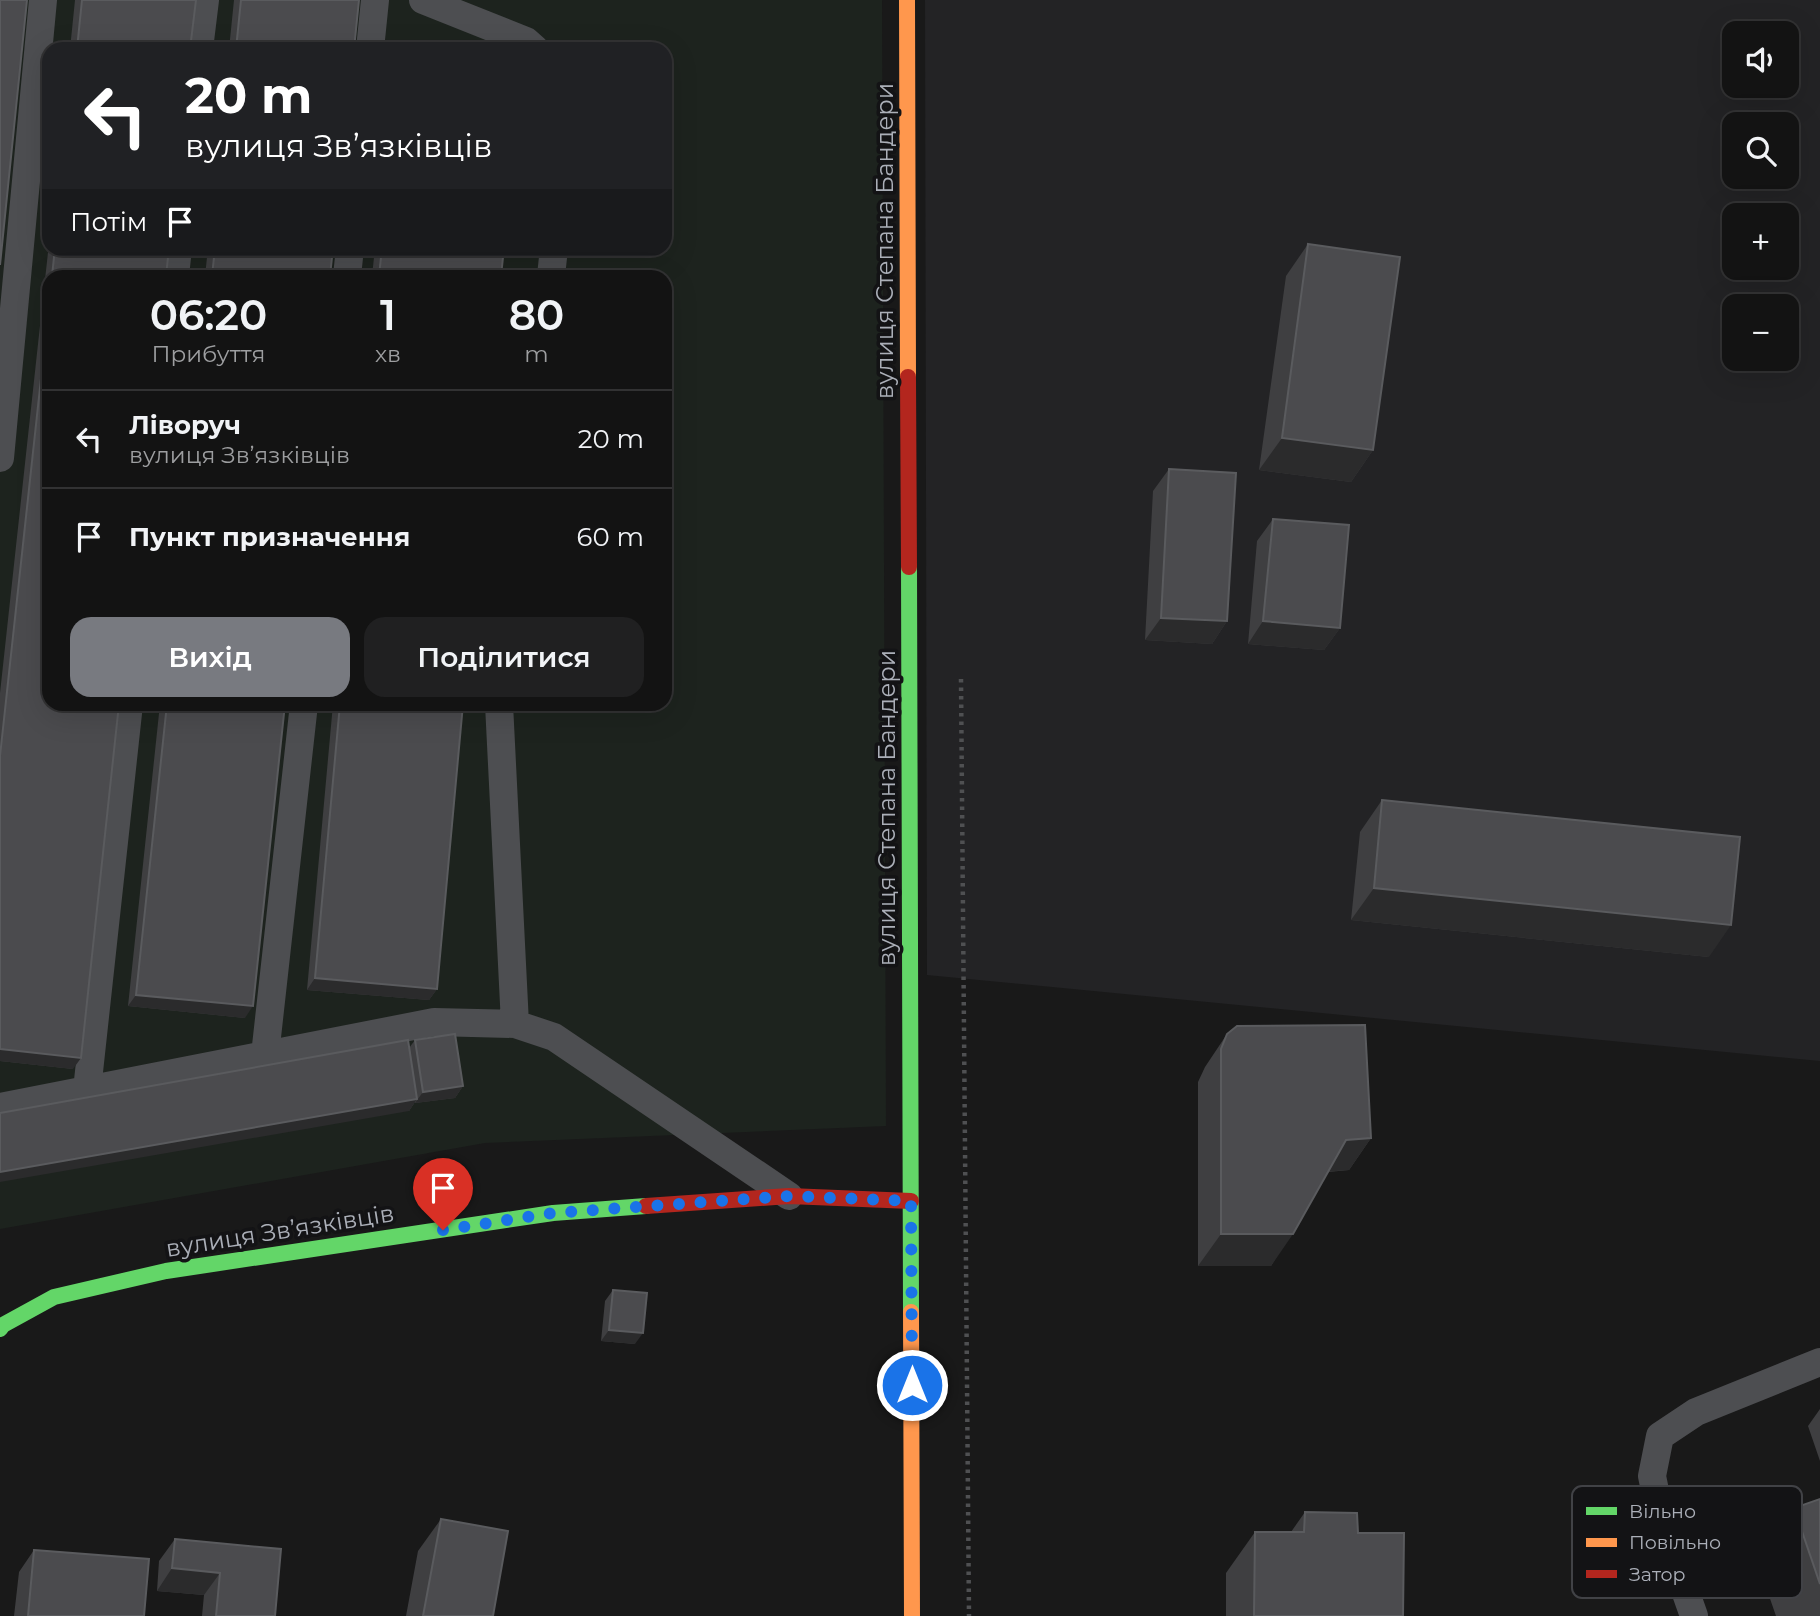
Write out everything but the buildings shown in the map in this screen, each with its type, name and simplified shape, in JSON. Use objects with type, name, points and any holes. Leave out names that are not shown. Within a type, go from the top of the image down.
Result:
[{"type":"main road","name":"вулиця Степана Бандери","points":[[907,0],[912,1616]]},
{"type":"main road","name":"вулиця Звʼязківців","points":[[0,1329],[54,1297],[166,1271],[553,1213],[789,1196],[911,1201]]},
{"type":"lane","points":[[0,458],[43,0]]},
{"type":"lane","points":[[201,42],[205,0]]},
{"type":"lane","points":[[371,42],[375,0]]},
{"type":"lane","points":[[424,0],[527,42]]},
{"type":"lane","points":[[87,1090],[127,711]]},
{"type":"lane","points":[[265,1055],[303,711]]},
{"type":"lane","points":[[499,711],[515,1024]]},
{"type":"lane","points":[[0,1107],[434,1022],[515,1024],[554,1037],[789,1196]]},
{"type":"lane","points":[[1654,1486],[1652,1476],[1660,1436],[1696,1412],[1820,1362]]},
{"type":"lane","points":[[1688,1598],[1694,1616]]},
{"type":"path","points":[[961,668],[970,1616]]},
{"type":"shaded area","points":[[0,0],[882,0],[886,1126],[485,1143],[0,1229]]},
{"type":"shaded area","points":[[925,0],[1820,0],[1820,1061],[927,975]]},
{"type":"traffic: fast","points":[[909,567],[911,1312]]},
{"type":"traffic: fast","points":[[0,1329],[54,1297],[166,1271],[553,1213],[646,1206]]},
{"type":"traffic: slow","points":[[907,0],[908,377]]},
{"type":"traffic: slow","points":[[911,1312],[912,1616]]},
{"type":"traffic: jam","points":[[908,377],[909,567]]},
{"type":"traffic: jam","points":[[646,1206],[789,1196],[911,1201]]},
{"type":"route","points":[[443,1230],[553,1213],[715,1200],[789,1196],[911,1201],[912,1385]]}]
